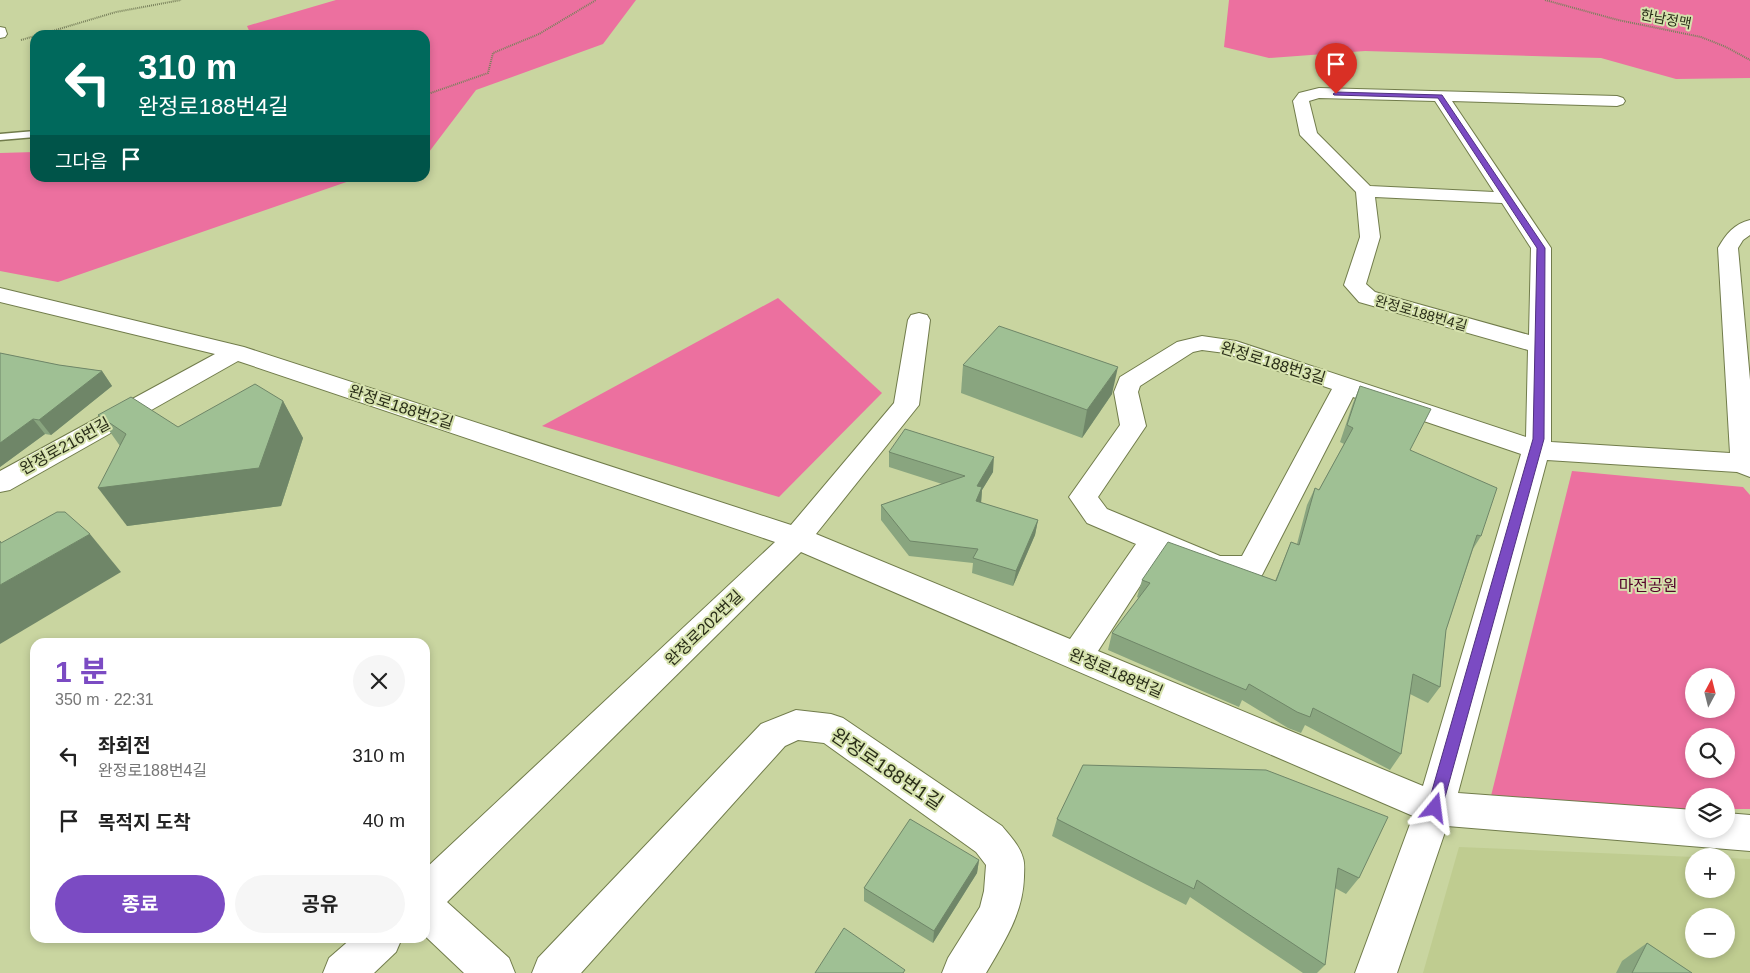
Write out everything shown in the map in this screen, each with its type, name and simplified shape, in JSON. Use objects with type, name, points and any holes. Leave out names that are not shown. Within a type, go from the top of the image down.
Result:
[{"type":"street","points":[[1508,198],[1365,191],[1309,136],[1301,101],[1305,96],[1319,93],[1617,101]]},
{"type":"street","points":[[1376,973],[1435,808],[1539,439],[1541,248],[1440,96]]},
{"type":"street","name":"완정로188번4길","points":[[1365,191],[1370,237],[1355,285],[1366,297],[1540,346]]},
{"type":"street","points":[[1747,466],[1739,257],[1728,248],[1735,236],[1750,226]]},
{"type":"street","name":"완정로188번2길","points":[[0,296],[236,352],[797,538]]},
{"type":"street","name":"완정로202번길","points":[[430,891],[797,538],[906,405],[919,320]]},
{"type":"street","name":"완정로188번3길","points":[[1346,386],[1251,566],[1217,567],[1097,516],[1083,497],[1133,426],[1126,392],[1129,382],[1185,347],[1202,343],[1228,346],[1536,450],[1747,466]]},
{"type":"street","name":"완정로216번길","points":[[0,482],[236,352]]},
{"type":"street","name":"완정로188번길","points":[[797,538],[1435,808],[1685,827]]},
{"type":"street","points":[[1077,656],[1154,540]]},
{"type":"street","name":"완정로188번1길","points":[[553,973],[773,735],[796,725],[831,729],[989,839],[1005,860],[1004,891],[998,915],[963,973]]},
{"type":"street","points":[[1735,832],[1750,833]]},
{"type":"street","points":[[430,915],[494,973]]},
{"type":"street","points":[[344,973],[377,943]]},
{"type":"lane","points":[[0,137],[30,134]]},
{"type":"path","points":[[56,30],[116,12],[180,0]]},
{"type":"path","points":[[430,94],[488,73],[494,53],[539,34],[596,0]]},
{"type":"path","name":"한남정맥","points":[[1545,0],[1618,20],[1702,37],[1726,46],[1750,60]]},
{"type":"shaded area","points":[[1459,847],[1685,857],[1685,898],[1735,898],[1735,858],[1750,859],[1750,973],[1423,973]]},
{"type":"green space","points":[[336,0],[636,0],[603,44],[476,90],[430,151],[430,30],[249,30],[247,26]]},
{"type":"green space","points":[[1229,0],[1750,0],[1750,78],[1676,79],[1601,58],[1365,51],[1269,58],[1224,47]]},
{"type":"green space","points":[[30,152],[30,182],[346,182],[58,282],[0,271],[0,153]]},
{"type":"green space","points":[[778,298],[882,393],[779,497],[542,426]]},
{"type":"green space","name":"마전공원","points":[[1572,471],[1743,487],[1750,495],[1750,809],[1735,809],[1735,788],[1685,788],[1685,810],[1487,812]]},
{"type":"building","points":[[999,326],[1118,367],[1087,410],[963,365]]},
{"type":"building","points":[[0,353],[59,365],[102,371],[39,420],[33,419],[0,443]]},
{"type":"building","points":[[255,384],[283,401],[259,468],[98,488],[126,434],[98,415],[131,397],[178,427]]},
{"type":"building","points":[[1360,386],[1431,409],[1410,450],[1497,488],[1481,536],[1477,535],[1446,630],[1440,687],[1413,674],[1401,754],[1313,708],[1310,717],[1297,712],[1249,684],[1246,690],[1112,633],[1150,583],[1142,580],[1168,542],[1276,581],[1291,542],[1299,545],[1315,488],[1319,490],[1353,428],[1347,425]]},
{"type":"building","points":[[905,429],[994,457],[977,486],[982,487],[976,501],[1038,520],[1016,571],[973,558],[978,549],[910,541],[881,505],[965,476],[889,452]]},
{"type":"building","points":[[57,512],[65,512],[90,534],[0,585],[0,541],[1,543]]},
{"type":"building","points":[[1083,765],[1266,770],[1388,817],[1359,878],[1338,868],[1325,965],[1197,880],[1194,889],[1057,819]]},
{"type":"building","points":[[910,819],[979,860],[934,931],[864,888]]},
{"type":"building","points":[[844,928],[905,970],[903,973],[815,973]]},
{"type":"building","points":[[1647,943],[1692,973],[1632,973]]},
{"type":"route","points":[[1336,94],[1440,96],[1541,248],[1539,439],[1435,808]]}]
